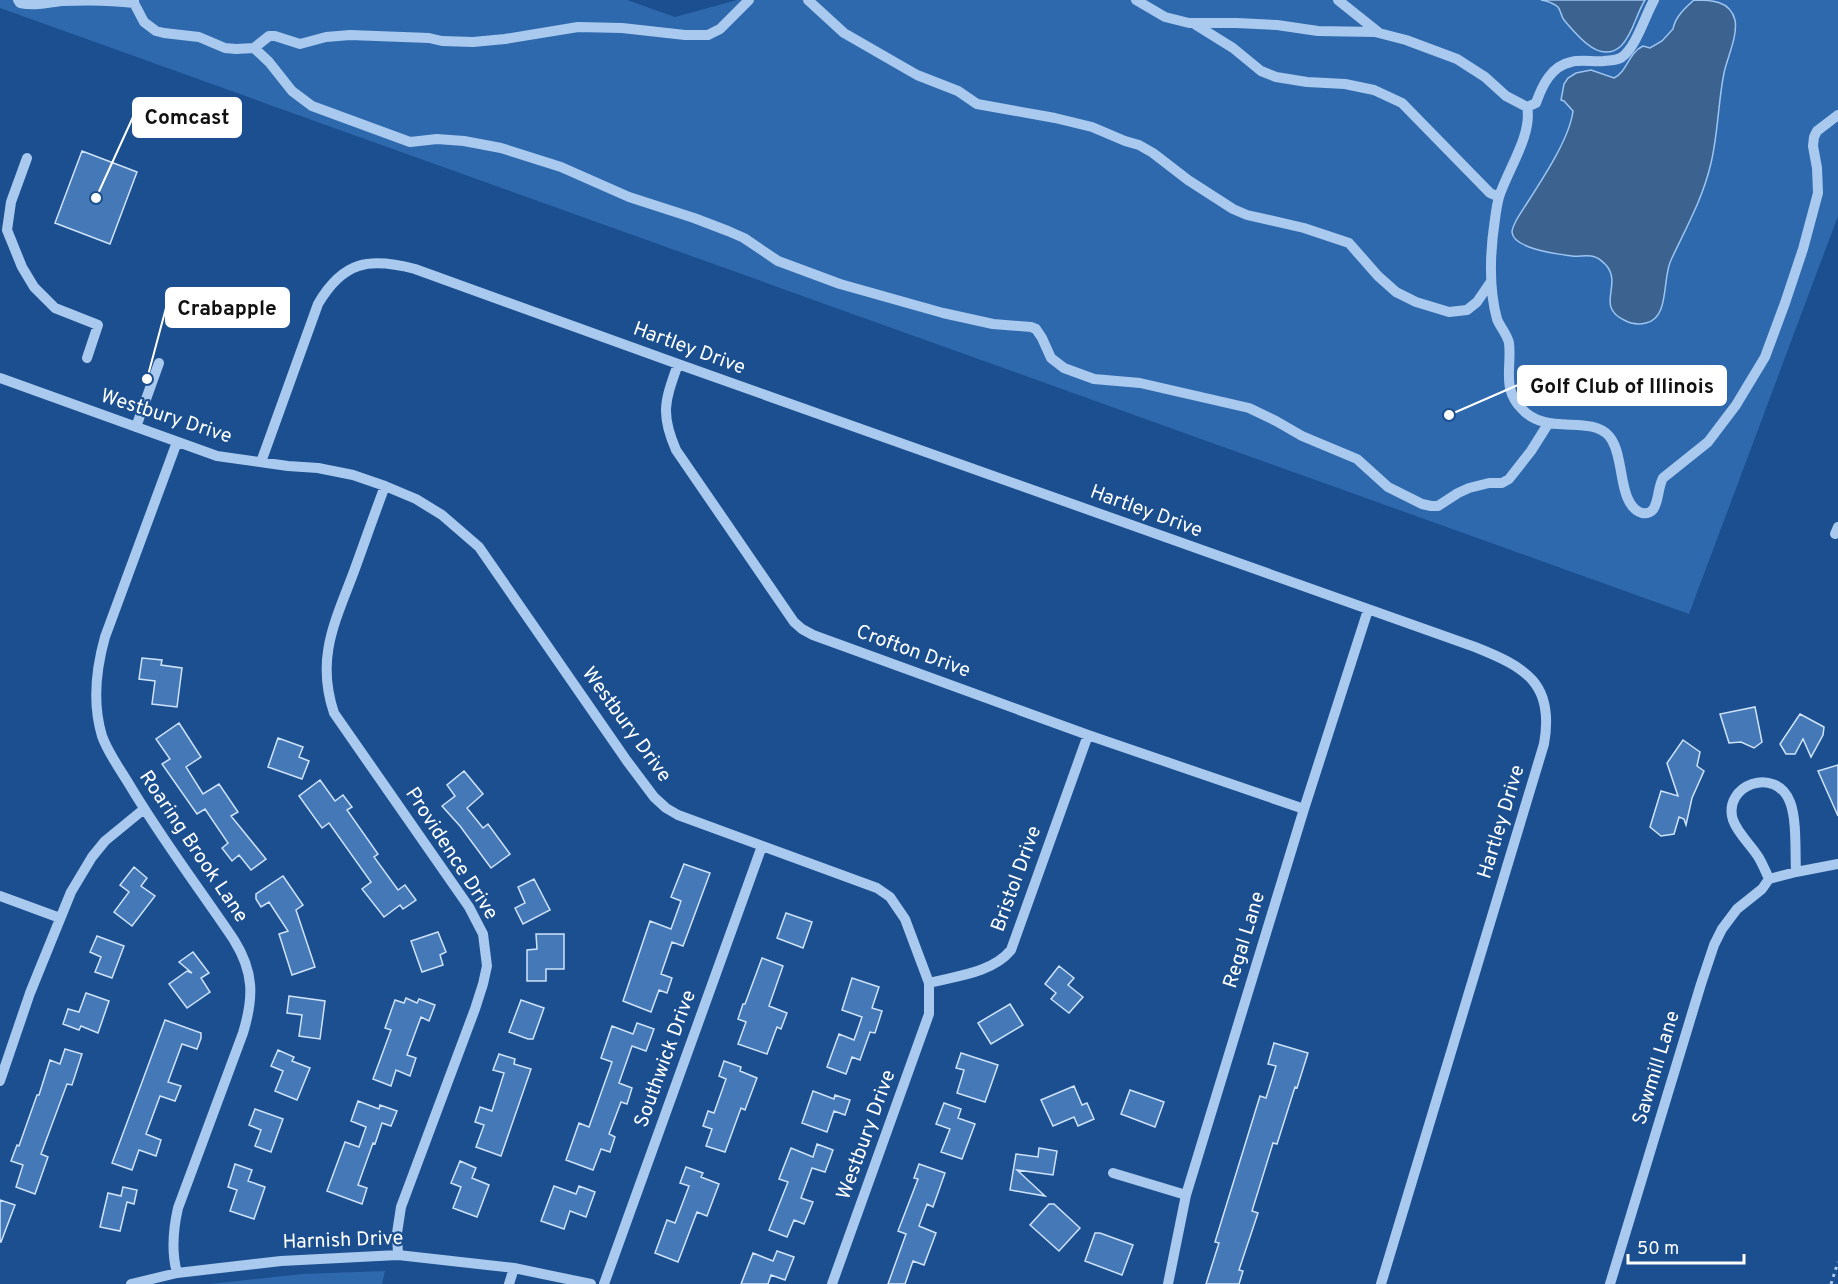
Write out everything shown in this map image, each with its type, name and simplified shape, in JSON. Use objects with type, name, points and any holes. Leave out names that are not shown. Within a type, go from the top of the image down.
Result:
[{"type":"street","points":[[18,0],[20,3],[27,4],[96,0],[134,1],[144,22],[156,31],[199,37],[236,50],[254,48],[269,36],[300,44],[326,37],[350,35],[473,42],[578,27],[708,35],[720,29],[749,0]]},
{"type":"street","points":[[808,0],[844,33],[917,75],[958,91],[976,104],[1092,127],[1146,149],[1233,209],[1247,215],[1304,228],[1348,243],[1396,292],[1416,302],[1449,312],[1467,310],[1477,302],[1490,283]]},
{"type":"street","points":[[1136,0],[1164,17],[1192,24],[1214,35],[1261,71],[1306,82],[1345,84],[1374,90],[1402,102],[1490,194],[1499,197]]},
{"type":"street","points":[[1338,0],[1381,34]]},
{"type":"street","points":[[1527,107],[1536,103],[1548,77],[1562,65],[1572,61],[1616,60],[1623,56],[1638,35],[1654,0]]},
{"type":"street","points":[[1192,24],[1238,23],[1277,25],[1318,31],[1362,31],[1406,40],[1457,59],[1485,77],[1506,96],[1527,107],[1529,116],[1524,136],[1499,197],[1492,249],[1490,283],[1498,321],[1508,341],[1510,387],[1513,396],[1526,414],[1537,420],[1548,424],[1594,428],[1608,435],[1616,449],[1627,499],[1645,514],[1652,510],[1663,478],[1708,442],[1736,405],[1765,357],[1803,249],[1818,193],[1814,137],[1817,131],[1838,115]]},
{"type":"street","points":[[254,48],[269,62],[292,91],[312,106],[410,142],[437,139],[501,148],[561,167],[629,197],[728,231],[744,238],[778,261],[840,284],[943,313],[993,324],[1036,329],[1051,358],[1064,368],[1094,379],[1140,383],[1249,408],[1302,436],[1357,459],[1388,487],[1422,504],[1438,506],[1469,488],[1489,483],[1502,483],[1509,479],[1548,424]]},
{"type":"street","points":[[27,158],[11,202],[7,231],[22,267],[34,287],[56,308],[98,325],[87,358]]},
{"type":"street","name":"Hartley Drive","points":[[261,462],[318,304],[334,280],[345,271],[360,265],[386,264],[415,269],[1508,660],[1533,681],[1545,702],[1547,727],[1544,744],[1381,1284]]},
{"type":"street","points":[[136,427],[159,363]]},
{"type":"street","name":"Crofton Drive","points":[[678,364],[665,413],[668,431],[676,450],[794,622],[802,629],[813,635],[1088,735],[1304,810]]},
{"type":"street","name":"Westbury Drive","points":[[0,378],[217,456],[318,468],[352,475],[416,499],[442,514],[479,546],[627,761],[666,808],[877,888],[890,897],[905,919],[929,983],[929,1014],[832,1284]]},
{"type":"street","name":"Roaring Brook Lane","points":[[177,442],[105,637],[98,670],[96,702],[103,736],[144,809],[239,948],[249,970],[251,984],[250,1006],[243,1033],[178,1208],[172,1251],[177,1273]]},
{"type":"street","name":"Providence Drive","points":[[385,486],[330,634],[326,672],[328,694],[334,713],[469,907],[483,934],[486,966],[475,1009],[401,1207],[398,1255]]},
{"type":"street","name":"Regal Lane","points":[[1168,1284],[1186,1196],[1368,610]]},
{"type":"street","name":"Bristol Drive","points":[[929,983],[988,967],[998,962],[1011,950],[1088,735]]},
{"type":"street","points":[[1796,872],[1791,803],[1776,785],[1756,782],[1748,785],[1738,793],[1732,807],[1733,821],[1760,859],[1769,879],[1838,864]]},
{"type":"street","points":[[0,1081],[30,993],[71,892],[92,857],[105,841],[144,809]]},
{"type":"street","name":"Southwick Drive","points":[[604,1284],[762,846]]},
{"type":"street","name":"Sawmill Lane","points":[[1610,1284],[1714,945],[1722,929],[1737,909],[1762,889],[1769,879]]},
{"type":"street","points":[[0,896],[60,918]]},
{"type":"street","points":[[1113,1173],[1186,1196]]},
{"type":"street","name":"Harnish Drive","points":[[131,1284],[177,1273],[281,1261],[398,1255],[514,1269],[591,1284]]},
{"type":"street","points":[[509,1284],[514,1269]]},
{"type":"path","points":[[1831,1284],[1838,1262]]},
{"type":"shaded area","points":[[0,0],[627,0],[675,17],[737,0],[1838,0],[1838,216],[1689,614],[0,8]]},
{"type":"shaded area","points":[[1541,0],[1645,0],[1625,41],[1613,51],[1605,52],[1597,50],[1582,40],[1564,20],[1558,7]]},
{"type":"shaded area","points":[[1694,0],[1719,2],[1729,8],[1736,26],[1734,40],[1725,67],[1708,176],[1668,268],[1659,314],[1654,320],[1635,324],[1616,314],[1611,308],[1612,280],[1606,265],[1601,260],[1592,256],[1566,255],[1528,247],[1514,238],[1512,230],[1558,152],[1570,124],[1573,111],[1561,100],[1564,84],[1568,78],[1576,73],[1591,70],[1614,78],[1619,75],[1638,49],[1643,46],[1650,48],[1662,41],[1673,29],[1681,13]]},
{"type":"shaded area","points":[[385,1271],[382,1284],[209,1284],[302,1274]]},
{"type":"building","points":[[82,151],[137,172],[110,244],[55,223]]},
{"type":"building","points":[[142,658],[162,660],[161,665],[182,668],[177,707],[152,704],[155,681],[139,679]]},
{"type":"building","points":[[1755,707],[1762,742],[1754,748],[1741,742],[1729,743],[1720,714]]},
{"type":"building","points":[[1800,714],[1824,727],[1823,735],[1811,757],[1803,739],[1795,754],[1786,754],[1780,744]]},
{"type":"building","points":[[179,723],[201,757],[186,767],[203,794],[219,784],[238,812],[231,816],[266,859],[251,870],[239,855],[232,861],[222,848],[228,843],[205,809],[197,814],[162,764],[170,759],[156,739]]},
{"type":"building","points":[[278,738],[303,747],[299,757],[309,761],[302,779],[268,767]]},
{"type":"building","points":[[1683,740],[1700,752],[1697,766],[1704,771],[1692,798],[1686,825],[1684,819],[1679,817],[1674,834],[1661,836],[1650,827],[1661,791],[1678,796],[1667,763]]},
{"type":"building","points":[[1838,765],[1838,816],[1818,771]]},
{"type":"building","points":[[464,771],[483,794],[467,808],[483,828],[488,824],[510,854],[491,868],[442,806],[455,796],[447,785]]},
{"type":"building","points":[[320,780],[335,801],[343,795],[352,807],[347,810],[378,854],[374,857],[398,890],[405,885],[416,900],[403,909],[400,905],[384,917],[362,889],[371,882],[329,823],[322,828],[299,796]]},
{"type":"building","points":[[684,864],[710,873],[683,946],[672,942],[661,974],[672,978],[667,993],[659,990],[651,1012],[623,1001],[650,921],[671,929],[681,901],[671,897]]},
{"type":"building","points":[[134,867],[147,878],[141,886],[155,896],[132,926],[114,912],[129,892],[120,885]]},
{"type":"building","points":[[283,876],[303,905],[296,910],[315,967],[292,975],[279,934],[288,931],[269,902],[261,907],[256,899],[256,894]]},
{"type":"building","points":[[534,879],[550,910],[523,924],[515,908],[525,903],[518,887]]},
{"type":"building","points":[[786,913],[812,922],[803,948],[777,938]]},
{"type":"building","points":[[438,932],[446,952],[440,955],[443,965],[422,972],[411,941]]},
{"type":"building","points":[[536,934],[564,934],[564,969],[546,969],[546,981],[527,981],[527,950],[537,949]]},
{"type":"building","points":[[97,936],[124,946],[112,978],[95,972],[101,957],[90,952]]},
{"type":"building","points":[[193,952],[209,973],[201,978],[210,992],[187,1008],[169,984],[187,971],[192,973],[179,962]]},
{"type":"building","points":[[762,958],[783,966],[769,1006],[787,1013],[781,1029],[777,1027],[767,1054],[738,1044],[746,1022],[738,1019]]},
{"type":"building","points":[[1059,966],[1074,978],[1068,985],[1083,997],[1069,1013],[1051,999],[1056,993],[1045,984]]},
{"type":"building","points":[[852,978],[879,987],[872,1008],[882,1011],[875,1033],[870,1032],[860,1060],[852,1057],[846,1074],[827,1067],[839,1034],[854,1040],[862,1017],[842,1010]]},
{"type":"building","points":[[86,993],[109,1001],[98,1033],[81,1026],[79,1030],[63,1024],[68,1009],[79,1012]]},
{"type":"building","points":[[289,996],[325,1001],[320,1039],[299,1036],[302,1015],[287,1013]]},
{"type":"building","points":[[406,998],[417,1003],[419,999],[435,1005],[429,1021],[421,1017],[407,1055],[416,1058],[410,1076],[396,1070],[391,1086],[373,1079],[391,1030],[385,1028],[395,1000],[404,1003]]},
{"type":"building","points":[[521,1000],[544,1008],[533,1039],[509,1032]]},
{"type":"building","points":[[1010,1004],[1023,1025],[991,1044],[978,1023]]},
{"type":"building","points":[[165,1020],[201,1033],[201,1038],[197,1049],[182,1044],[168,1082],[181,1086],[175,1101],[160,1096],[146,1134],[161,1140],[156,1156],[139,1150],[132,1170],[112,1163]]},
{"type":"building","points":[[637,1023],[654,1029],[646,1051],[632,1046],[619,1083],[632,1088],[627,1104],[621,1102],[609,1134],[615,1137],[610,1152],[601,1149],[593,1170],[566,1160],[579,1123],[589,1127],[612,1062],[601,1058],[612,1026],[633,1034]]},
{"type":"building","points":[[1274,1043],[1308,1053],[1277,1144],[1273,1143],[1252,1211],[1258,1213],[1239,1270],[1243,1271],[1239,1284],[1206,1284],[1219,1243],[1215,1242],[1260,1096],[1266,1098],[1276,1066],[1268,1064]]},
{"type":"building","points":[[65,1049],[82,1054],[72,1085],[67,1084],[41,1154],[48,1157],[35,1194],[16,1187],[23,1165],[11,1161],[17,1145],[19,1146],[37,1095],[39,1095],[50,1060],[60,1064]]},
{"type":"building","points":[[278,1050],[294,1057],[292,1061],[310,1068],[297,1100],[275,1091],[283,1071],[271,1066]]},
{"type":"building","points":[[961,1053],[998,1065],[985,1102],[957,1093],[964,1070],[956,1068]]},
{"type":"building","points":[[499,1054],[515,1059],[514,1064],[531,1069],[501,1156],[476,1147],[484,1125],[475,1122],[480,1107],[492,1111],[504,1073],[493,1070]]},
{"type":"building","points":[[724,1061],[741,1067],[740,1071],[757,1078],[745,1110],[741,1108],[725,1152],[706,1146],[712,1129],[703,1126],[708,1111],[714,1113],[726,1079],[719,1076]]},
{"type":"building","points":[[1074,1086],[1082,1105],[1087,1103],[1094,1119],[1078,1126],[1074,1117],[1053,1126],[1041,1100]]},
{"type":"building","points":[[1130,1090],[1164,1102],[1155,1127],[1121,1114]]},
{"type":"building","points":[[813,1091],[834,1099],[835,1095],[850,1100],[845,1115],[834,1111],[827,1132],[802,1123]]},
{"type":"building","points":[[358,1101],[379,1109],[380,1105],[397,1111],[391,1126],[382,1123],[375,1144],[373,1143],[358,1185],[367,1188],[362,1204],[327,1191],[345,1142],[359,1147],[366,1127],[351,1121]]},
{"type":"building","points":[[944,1103],[961,1109],[958,1118],[975,1124],[962,1159],[941,1152],[950,1129],[936,1124]]},
{"type":"building","points":[[255,1109],[283,1119],[271,1152],[255,1146],[261,1130],[249,1125]]},
{"type":"building","points":[[817,1144],[833,1150],[825,1172],[812,1168],[801,1198],[813,1202],[804,1224],[794,1220],[787,1237],[769,1230],[788,1182],[779,1179],[791,1148],[813,1157]]},
{"type":"building","points":[[1039,1148],[1057,1151],[1053,1175],[1017,1170],[1045,1196],[1010,1190],[1016,1154],[1038,1157]]},
{"type":"building","points":[[460,1161],[476,1168],[472,1178],[489,1185],[477,1217],[453,1208],[461,1187],[451,1183]]},
{"type":"building","points":[[235,1164],[252,1170],[248,1181],[265,1187],[254,1219],[230,1211],[237,1190],[228,1187]]},
{"type":"building","points":[[919,1164],[945,1173],[933,1207],[927,1204],[919,1226],[936,1233],[924,1265],[913,1261],[905,1284],[888,1284],[906,1234],[898,1231],[918,1179],[914,1178]]},
{"type":"building","points":[[686,1167],[703,1173],[701,1177],[719,1184],[707,1216],[697,1212],[678,1262],[655,1253],[667,1220],[675,1223],[689,1186],[680,1183]]},
{"type":"building","points":[[554,1186],[576,1194],[579,1186],[595,1192],[586,1217],[570,1211],[564,1229],[541,1221]]},
{"type":"building","points":[[123,1187],[137,1190],[134,1204],[127,1202],[120,1231],[100,1227],[108,1193],[121,1196]]},
{"type":"building","points":[[0,1200],[15,1205],[1,1242],[0,1242]]},
{"type":"building","points":[[1049,1204],[1054,1204],[1080,1228],[1059,1251],[1030,1225]]},
{"type":"building","points":[[1095,1233],[1133,1245],[1122,1275],[1085,1261]]},
{"type":"building","points":[[777,1251],[794,1257],[785,1280],[771,1275],[768,1284],[741,1284],[753,1253],[773,1261]]},
{"type":"place","name":"Comcast","points":[[96,198]]},
{"type":"place","name":"Crabapple","points":[[147,379]]},
{"type":"place","name":"Golf Club of Illinois","points":[[1449,415]]}]
